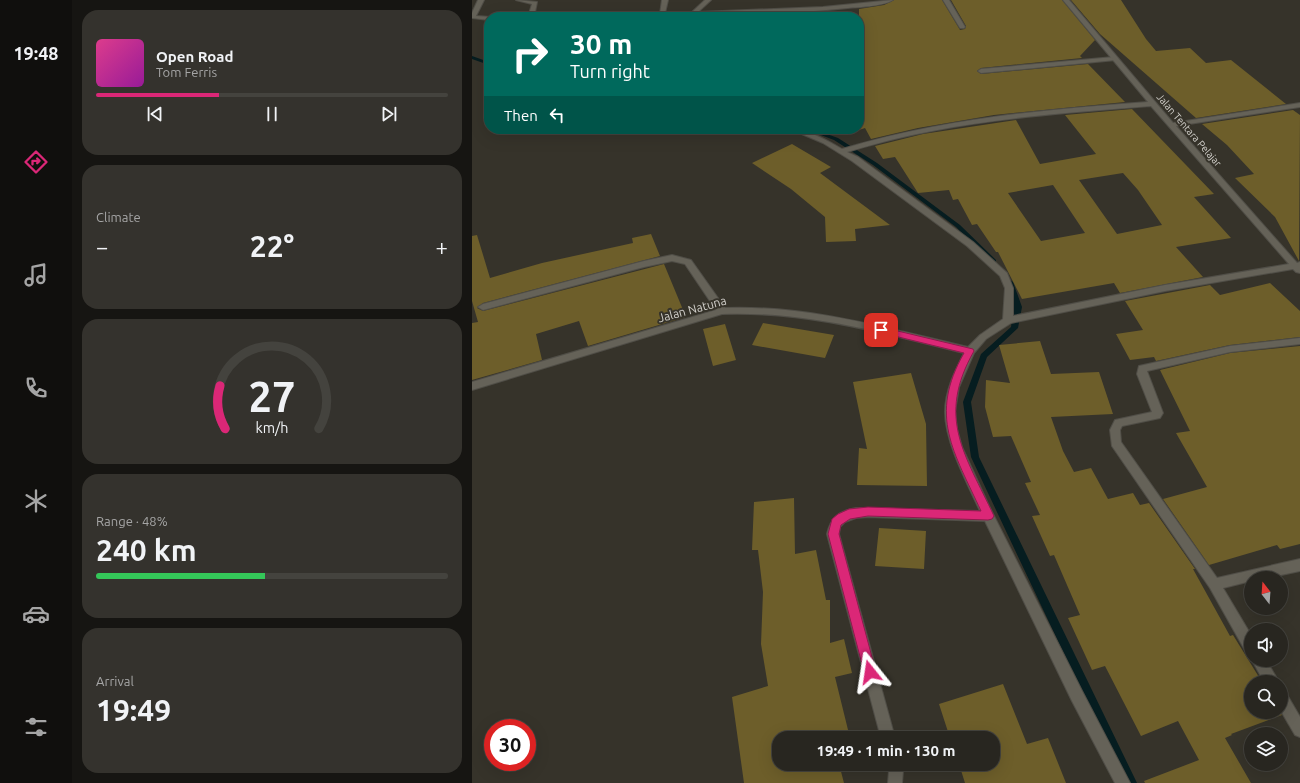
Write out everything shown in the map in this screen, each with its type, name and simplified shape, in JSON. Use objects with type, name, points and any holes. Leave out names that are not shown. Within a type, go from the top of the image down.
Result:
[{"type":"street","points":[[519,0],[535,4],[533,12]]},
{"type":"street","points":[[663,12],[665,0]]},
{"type":"street","points":[[695,12],[708,0]]},
{"type":"street","points":[[747,12],[839,7],[890,0]]},
{"type":"street","points":[[946,0],[962,27]]},
{"type":"street","name":"Jalan Tentara Pelajar","points":[[1066,0],[1114,59],[1298,268]]},
{"type":"street","points":[[472,5],[481,1]]},
{"type":"street","points":[[481,1],[474,17],[484,18]]},
{"type":"street","points":[[981,71],[1114,59]]},
{"type":"street","points":[[842,151],[883,138],[927,128],[1016,114],[1153,104]]},
{"type":"street","points":[[1172,126],[1300,105]]},
{"type":"street","points":[[804,134],[842,151],[878,175],[970,244],[1004,275],[1009,288],[1008,320]]},
{"type":"street","points":[[483,307],[644,264],[672,258],[688,262],[722,311]]},
{"type":"street","points":[[1123,783],[1077,696],[988,516],[957,447],[952,429],[950,411],[954,387],[962,366],[970,351],[983,337],[1008,320],[1165,288],[1298,268]]},
{"type":"street","name":"Jalan Natuna","points":[[472,386],[722,311],[745,309],[776,311],[836,320],[970,351]]},
{"type":"street","points":[[1244,635],[1214,584],[1116,443],[1115,430],[1119,423],[1156,415],[1158,413],[1142,374],[1142,369],[1147,366],[1230,349],[1300,341]]},
{"type":"street","points":[[886,731],[833,534],[836,522],[849,514],[868,512],[988,516]]},
{"type":"street","points":[[1214,584],[1299,567]]},
{"type":"street","points":[[1288,710],[1300,730]]},
{"type":"street","points":[[895,783],[896,771]]},
{"type":"building","points":[[894,0],[942,0],[960,30],[965,29],[966,26],[951,0],[1062,0],[1095,40],[1080,56],[1082,58],[981,68],[977,71],[981,74],[1088,64],[1125,102],[994,115],[918,128],[871,139],[864,128],[864,12],[859,12],[859,9],[884,5]]},
{"type":"building","points":[[1071,0],[1121,0],[1146,39],[1156,51],[1190,48],[1206,63],[1231,60],[1286,104],[1196,118],[1100,34]]},
{"type":"building","points":[[1132,109],[1214,194],[1194,197],[1231,238],[1176,247],[1203,277],[1120,293],[1114,283],[1022,299],[998,252],[996,252],[977,224],[972,225],[958,199],[953,200],[949,190],[918,193],[895,157],[883,159],[875,146],[923,134],[1016,120],[1040,164],[1096,154],[1065,115]],"holes":[[[1123,173],[1138,190],[1162,225],[1117,234],[1079,180]],[[1053,185],[1085,233],[1041,241],[1008,193]]]},
{"type":"building","points":[[1293,110],[1300,115],[1299,261],[1275,217],[1235,178],[1254,174],[1227,145],[1202,124]]},
{"type":"building","points":[[792,144],[831,167],[820,173],[890,225],[855,229],[856,241],[826,242],[825,217],[791,189],[752,163]]},
{"type":"building","points":[[651,234],[660,256],[483,303],[477,308],[483,311],[664,264],[686,317],[588,346],[579,321],[536,334],[542,360],[472,380],[472,323],[478,322],[472,301],[472,236],[477,235],[490,278],[542,263],[633,243],[632,238]]},
{"type":"building","points":[[1270,283],[1300,311],[1300,337],[1230,345],[1156,361],[1154,357],[1130,360],[1116,334],[1143,330],[1125,301],[1210,285],[1220,295]]},
{"type":"building","points":[[763,323],[834,335],[825,358],[752,345]]},
{"type":"building","points":[[725,324],[736,360],[713,366],[703,329]]},
{"type":"building","points":[[1040,341],[1051,374],[1099,372],[1113,414],[1051,417],[1063,451],[1074,472],[1091,468],[1108,499],[1133,493],[1140,505],[1149,503],[1195,569],[1193,569],[1230,636],[1233,635],[1244,653],[1244,667],[1253,667],[1258,675],[1244,675],[1244,719],[1271,719],[1250,727],[1244,727],[1244,729],[1225,738],[1251,783],[1145,783],[1144,781],[1199,760],[1178,721],[1141,736],[1105,666],[1092,670],[1068,618],[1080,615],[1054,555],[1050,556],[1032,516],[1040,515],[1025,483],[1031,482],[1011,436],[993,437],[985,407],[986,380],[1010,383],[999,345]]},
{"type":"building","points":[[1300,346],[1300,544],[1280,549],[1277,545],[1209,565],[1163,499],[1207,487],[1176,433],[1190,431],[1160,370],[1230,353]]},
{"type":"building","points":[[911,373],[926,424],[927,486],[857,485],[859,448],[867,449],[853,382]]},
{"type":"building","points":[[794,498],[795,554],[816,550],[826,600],[830,600],[830,643],[844,639],[852,673],[835,677],[848,731],[772,731],[772,771],[841,771],[844,783],[744,783],[732,697],[768,686],[761,644],[763,592],[758,550],[752,550],[754,502]]},
{"type":"building","points":[[879,528],[926,531],[924,569],[875,566]]},
{"type":"building","points":[[1003,684],[1027,744],[1048,738],[1066,783],[965,783],[961,771],[1000,771],[1000,731],[948,731],[939,704]]},
{"type":"waterway","points":[[472,57],[484,62]]},
{"type":"waterway","points":[[822,134],[836,139],[875,164],[958,226],[994,262]]},
{"type":"waterway","points":[[1010,282],[1018,307],[1014,328],[984,356],[967,402],[975,457],[1131,783]]},
{"type":"route","points":[[870,672],[833,534],[836,522],[849,514],[868,512],[988,516],[957,447],[952,429],[950,411],[954,387],[962,366],[970,351],[881,330]]}]
